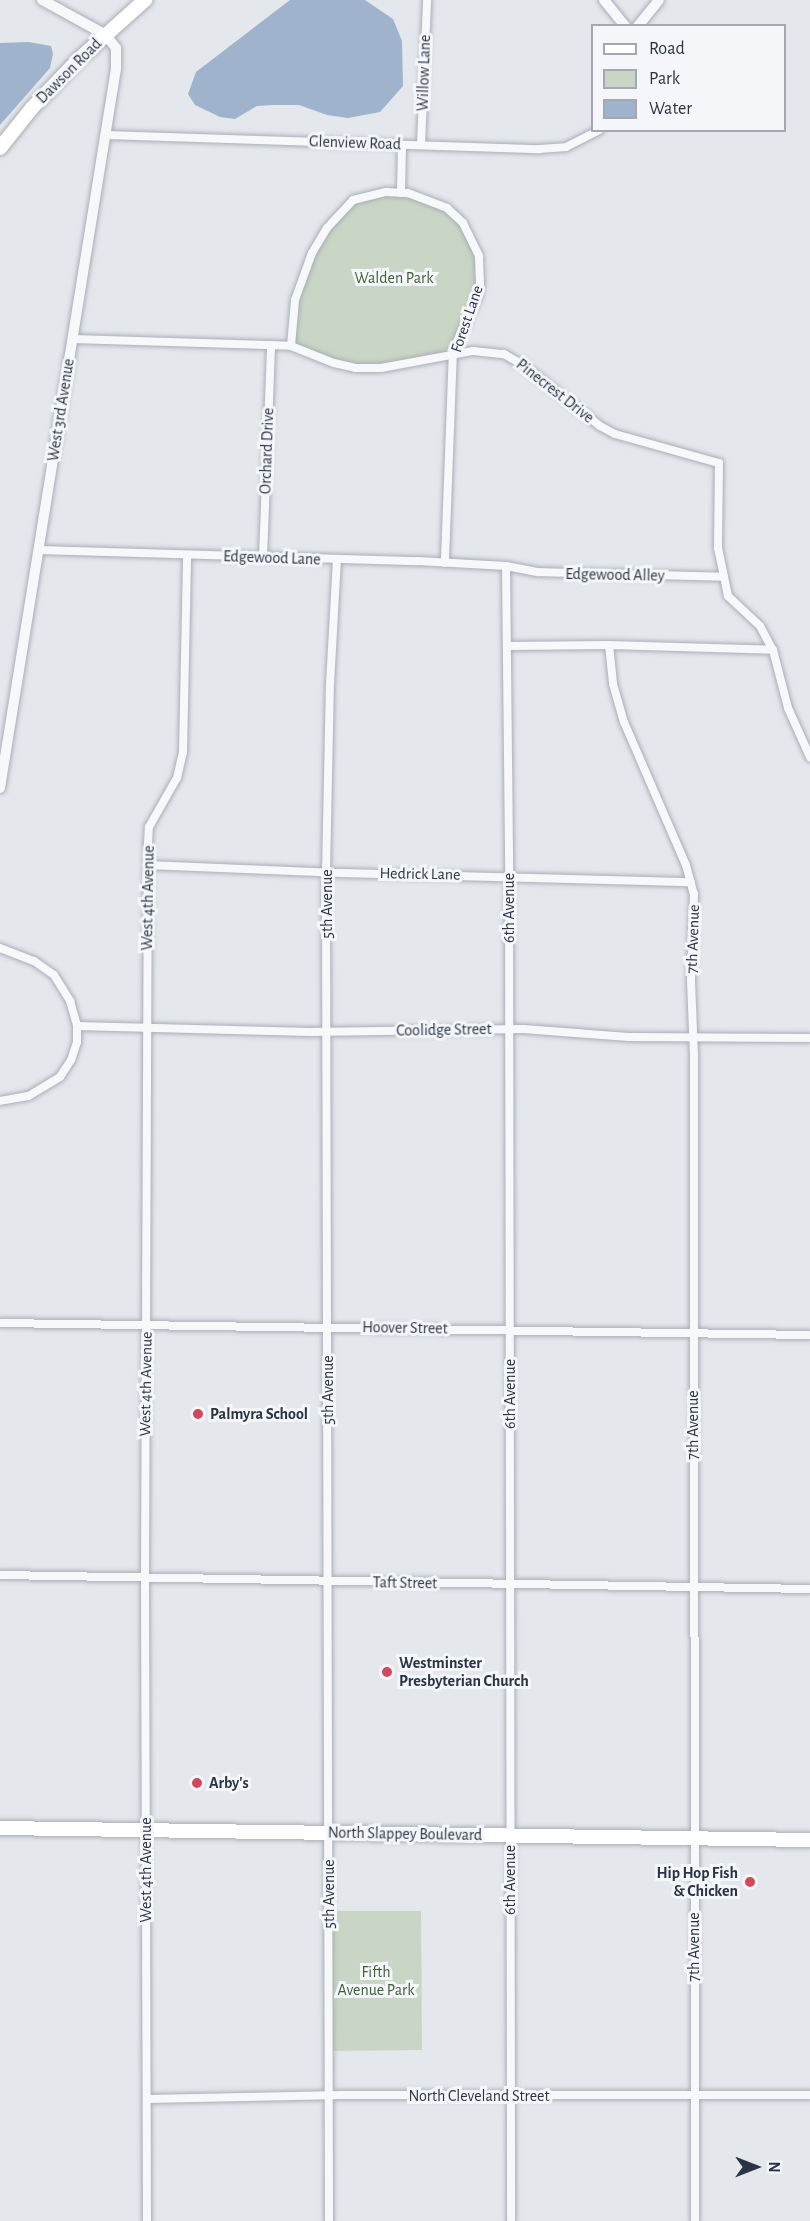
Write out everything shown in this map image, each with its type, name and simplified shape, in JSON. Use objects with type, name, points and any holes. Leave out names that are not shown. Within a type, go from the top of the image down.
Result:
[{"type":"main road","name":"Dawson Road","points":[[0,148],[32,108],[145,0]]},
{"type":"main road","name":"North Slappey Boulevard","points":[[0,1828],[810,1840]]},
{"type":"street","points":[[42,0],[106,35]]},
{"type":"street","name":"Willow Lane","points":[[421,145],[427,0]]},
{"type":"street","points":[[604,0],[623,24]]},
{"type":"street","points":[[640,24],[659,0]]},
{"type":"street","name":"West 3rd Avenue","points":[[0,788],[3,750],[39,550],[106,135],[117,53],[106,35]]},
{"type":"street","name":"Glenview Road","points":[[106,135],[548,148],[579,143],[597,132]]},
{"type":"street","points":[[291,345],[295,300],[318,241],[353,200],[386,192],[401,193],[402,145]]},
{"type":"street","name":"Forest Lane","points":[[401,193],[421,196],[447,208],[463,223],[475,243],[480,267],[479,290],[459,332],[453,353],[445,563]]},
{"type":"street","name":"Pinecrest Drive","points":[[73,339],[291,345],[342,366],[356,368],[381,368],[453,353],[489,351],[507,355],[600,426],[615,434],[719,463],[718,548],[728,596],[760,626],[773,650],[788,708],[810,757]]},
{"type":"street","name":"Orchard Drive","points":[[263,557],[271,345]]},
{"type":"street","name":"Edgewood Lane","points":[[39,550],[506,566]]},
{"type":"street","name":"West 4th Avenue","points":[[147,2221],[145,1578],[148,865],[150,827],[177,777],[183,752],[187,556]]},
{"type":"street","name":"5th Avenue","points":[[329,2221],[326,872],[330,684],[337,560]]},
{"type":"street","name":"Edgewood Alley","points":[[506,566],[538,572],[724,577]]},
{"type":"street","name":"6th Avenue","points":[[506,566],[509,877],[511,2221]]},
{"type":"street","points":[[507,646],[609,645],[773,650]]},
{"type":"street","name":"7th Avenue","points":[[609,645],[613,684],[624,722],[691,882],[694,905],[691,981],[694,1036],[695,2221]]},
{"type":"street","name":"Hedrick Lane","points":[[148,865],[691,882]]},
{"type":"street","points":[[0,948],[34,961],[54,975],[70,1001],[78,1026],[70,1060],[60,1077],[52,1084],[28,1096],[0,1101]]},
{"type":"street","name":"Coolidge Street","points":[[78,1026],[327,1032],[508,1029],[629,1037],[810,1038]]},
{"type":"street","name":"Hoover Street","points":[[0,1323],[147,1327],[328,1327],[810,1335]]},
{"type":"street","name":"Taft Street","points":[[0,1575],[810,1589]]},
{"type":"street","name":"North Cleveland Street","points":[[147,2099],[330,2096],[810,2095]]},
{"type":"green space","name":"Walden Park","points":[[408,194],[447,209],[475,243],[480,284],[453,353],[355,367],[291,345],[292,323],[312,254],[341,211],[366,196]]},
{"type":"green space","name":"Fifth Avenue Park","points":[[330,1911],[421,1911],[422,2050],[331,2051]]},
{"type":"water","points":[[290,0],[365,0],[393,19],[402,41],[403,86],[380,112],[348,118],[327,115],[299,105],[272,105],[257,106],[235,119],[220,117],[195,105],[188,94],[196,72]]},
{"type":"water","points":[[29,42],[51,46],[53,54],[50,68],[0,125],[0,43]]},
{"type":"place","name":"Palmyra School","points":[[198,1414]]},
{"type":"place","name":"Westminster Presbyterian Church","points":[[387,1672]]},
{"type":"place","name":"Arby's","points":[[197,1783]]},
{"type":"place","name":"Hip Hop Fish & Chicken","points":[[750,1882]]}]
